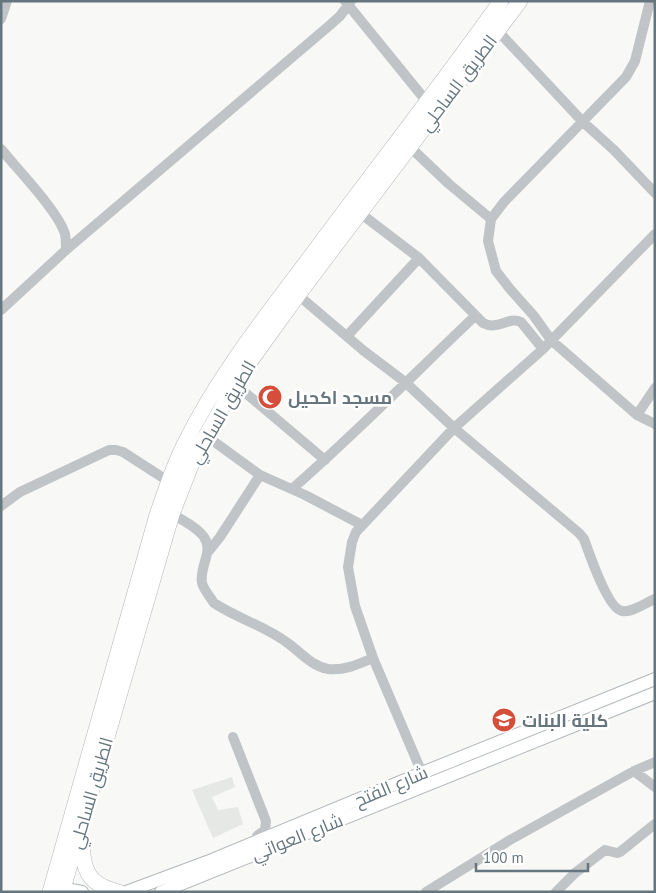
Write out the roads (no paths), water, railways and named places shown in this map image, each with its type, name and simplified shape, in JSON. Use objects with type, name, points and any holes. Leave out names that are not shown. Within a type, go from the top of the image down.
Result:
[{"type":"highway","name":"الطريق الساحلي","points":[[57,890],[154,524],[168,481],[184,444],[230,366],[501,1]]},
{"type":"highway","name":"الطريق الساحلي","points":[[57,890],[80,828],[172,514],[195,455],[205,435],[235,384],[298,295],[520,1]]},
{"type":"highway","points":[[80,828],[84,866],[88,874],[93,881],[119,892]]},
{"type":"main road","name":"شارع الفتح","points":[[126,892],[256,842],[342,812],[422,773],[579,716],[655,679]]},
{"type":"main road","name":"شارع العواتي","points":[[162,892],[342,812],[579,716],[655,693]]},
{"type":"main road","points":[[57,890],[82,892]]},
{"type":"street","points":[[1,19],[7,1]]},
{"type":"street","points":[[650,1],[635,61],[626,77],[509,196],[490,219],[488,241],[496,271],[534,316],[551,340],[637,415],[655,424]]},
{"type":"street","points":[[3,304],[330,25],[348,3],[427,102]]},
{"type":"street","points":[[498,31],[583,122],[614,150],[655,193]]},
{"type":"street","points":[[410,147],[490,219]]},
{"type":"street","points":[[1,150],[60,224],[65,235],[66,250]]},
{"type":"street","points":[[360,213],[419,258],[474,316],[489,326],[494,327],[517,320],[521,322],[543,349]]},
{"type":"street","points":[[422,773],[373,658],[355,606],[348,567],[352,542],[356,532],[454,428],[543,349],[655,234]]},
{"type":"street","points":[[347,336],[419,258]]},
{"type":"street","points":[[298,295],[405,382],[454,428],[579,533],[584,539],[606,591],[619,611],[627,611],[655,599]]},
{"type":"street","points":[[292,489],[362,426],[474,316]]},
{"type":"street","points":[[235,384],[325,460]]},
{"type":"street","points":[[637,415],[655,388]]},
{"type":"street","points":[[205,435],[260,475],[292,489],[362,525]]},
{"type":"street","points":[[1,506],[20,492],[109,450],[123,452],[168,481]]},
{"type":"street","points":[[208,552],[220,537],[260,475]]},
{"type":"street","points":[[172,514],[203,536],[208,544],[208,552],[202,572],[202,583],[214,603],[278,636],[318,666],[341,669],[358,665],[373,658]]},
{"type":"street","points":[[233,737],[266,821],[265,830],[257,836],[256,842]]},
{"type":"street","points":[[426,892],[510,840],[634,771],[655,762]]},
{"type":"street","points":[[634,771],[655,787]]},
{"type":"street","points":[[556,892],[575,873],[605,850],[620,852],[655,824]]},
{"type":"place","name":"مسجد اكحيل","points":[[270,397]]},
{"type":"place","name":"كلية البنات","points":[[504,720]]}]
